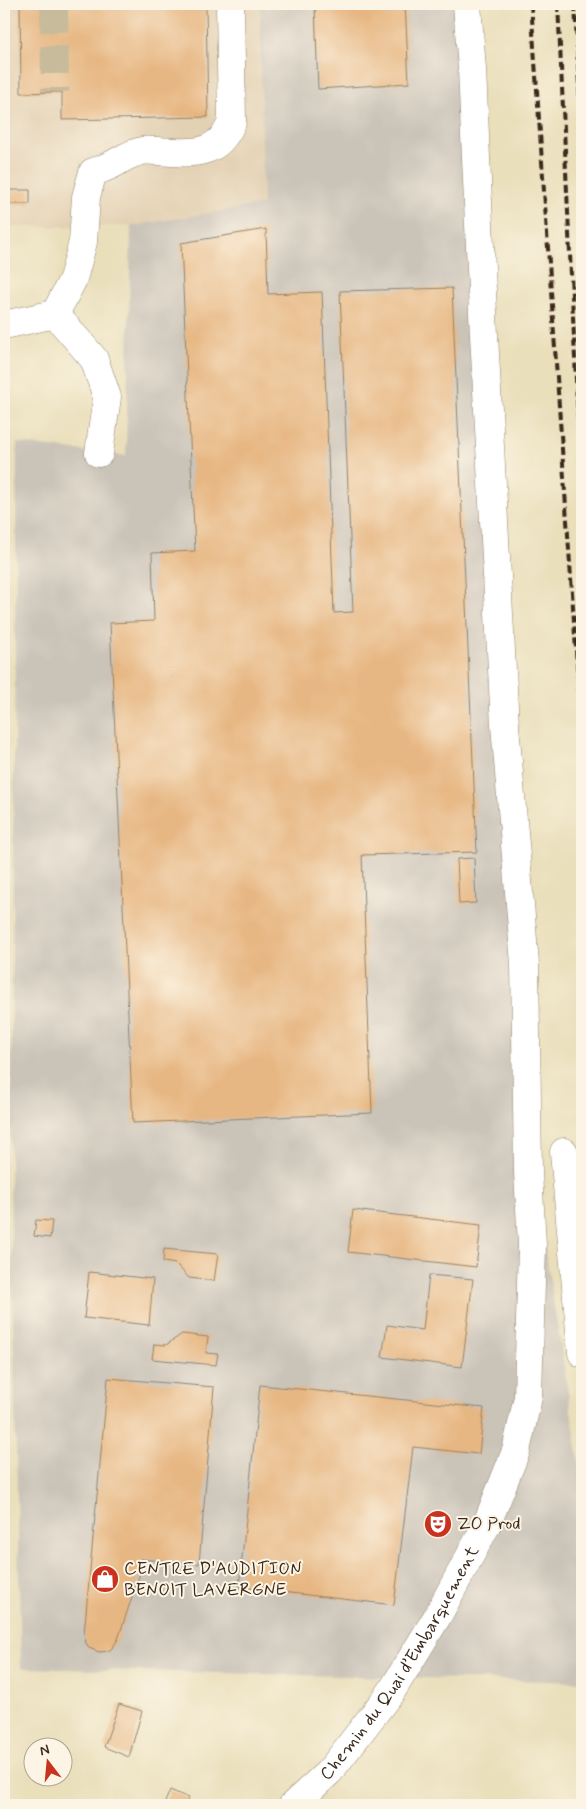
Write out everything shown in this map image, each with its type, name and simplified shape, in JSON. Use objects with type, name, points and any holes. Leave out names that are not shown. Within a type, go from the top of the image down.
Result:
[{"type":"street","points":[[55,314],[73,279],[76,269],[83,242],[86,197],[93,172],[112,165],[124,157],[142,151],[196,153],[214,146],[227,133],[232,122],[230,4]]},
{"type":"street","name":"Chemin du Quai d’Embarquement","points":[[293,1805],[330,1771],[384,1700],[437,1617],[486,1526],[516,1451],[528,1397],[532,1245],[528,1154],[525,964],[506,725],[484,344],[472,69],[466,4]]},
{"type":"street","points":[[4,325],[55,314]]},
{"type":"street","points":[[55,314],[94,359],[104,387],[106,397],[99,453]]},
{"type":"street","points":[[528,1154],[573,1152],[582,1353]]},
{"type":"shaded area","points":[[4,4],[260,4],[263,204],[131,226],[4,227]]},
{"type":"shaded area","points":[[260,4],[455,4],[540,1219],[581,1472],[582,1682],[21,1668],[10,1186],[17,443],[126,456],[131,226],[263,204]]},
{"type":"building","points":[[20,4],[206,4],[208,117],[62,120],[62,92],[21,93]]},
{"type":"building","points":[[315,4],[405,4],[409,83],[318,89]]},
{"type":"building","points":[[7,190],[30,190],[30,204],[7,204]]},
{"type":"building","points":[[266,229],[268,294],[322,292],[334,613],[353,612],[340,291],[452,288],[477,852],[362,855],[372,1113],[133,1123],[110,623],[154,621],[152,553],[195,551],[181,243]]},
{"type":"building","points":[[474,858],[476,903],[459,904],[457,859]]},
{"type":"building","points":[[353,1210],[481,1225],[476,1267],[348,1252]]},
{"type":"building","points":[[36,1220],[52,1221],[50,1238],[34,1236]]},
{"type":"building","points":[[164,1249],[218,1254],[214,1281],[189,1278],[176,1264],[163,1262]]},
{"type":"building","points":[[89,1272],[153,1279],[149,1325],[84,1318]]},
{"type":"building","points":[[429,1275],[473,1279],[462,1367],[382,1357],[387,1325],[423,1330]]},
{"type":"building","points":[[182,1334],[208,1337],[206,1353],[218,1354],[216,1365],[152,1359],[154,1344],[166,1345]]},
{"type":"building","points":[[108,1378],[214,1387],[199,1564],[140,1559],[144,1561],[118,1639],[109,1651],[99,1652],[89,1648],[84,1634]]},
{"type":"building","points":[[260,1385],[484,1408],[479,1454],[413,1447],[394,1605],[239,1587]]},
{"type":"building","points":[[119,1704],[142,1711],[129,1757],[104,1747]]},
{"type":"building","points":[[170,1790],[189,1798],[185,1805],[164,1805]]},
{"type":"tunnel","points":[[54,4],[55,92]]},
{"type":"railway","points":[[531,4],[582,736]]},
{"type":"railway","points":[[558,4],[582,504]]},
{"type":"railway","points":[[575,4],[582,145]]},
{"type":"place","name":"ZO Prod","points":[[438,1524]]},
{"type":"place","name":"CENTRE D'AUDITION BENOIT LAVERGNE","points":[[105,1579]]}]
